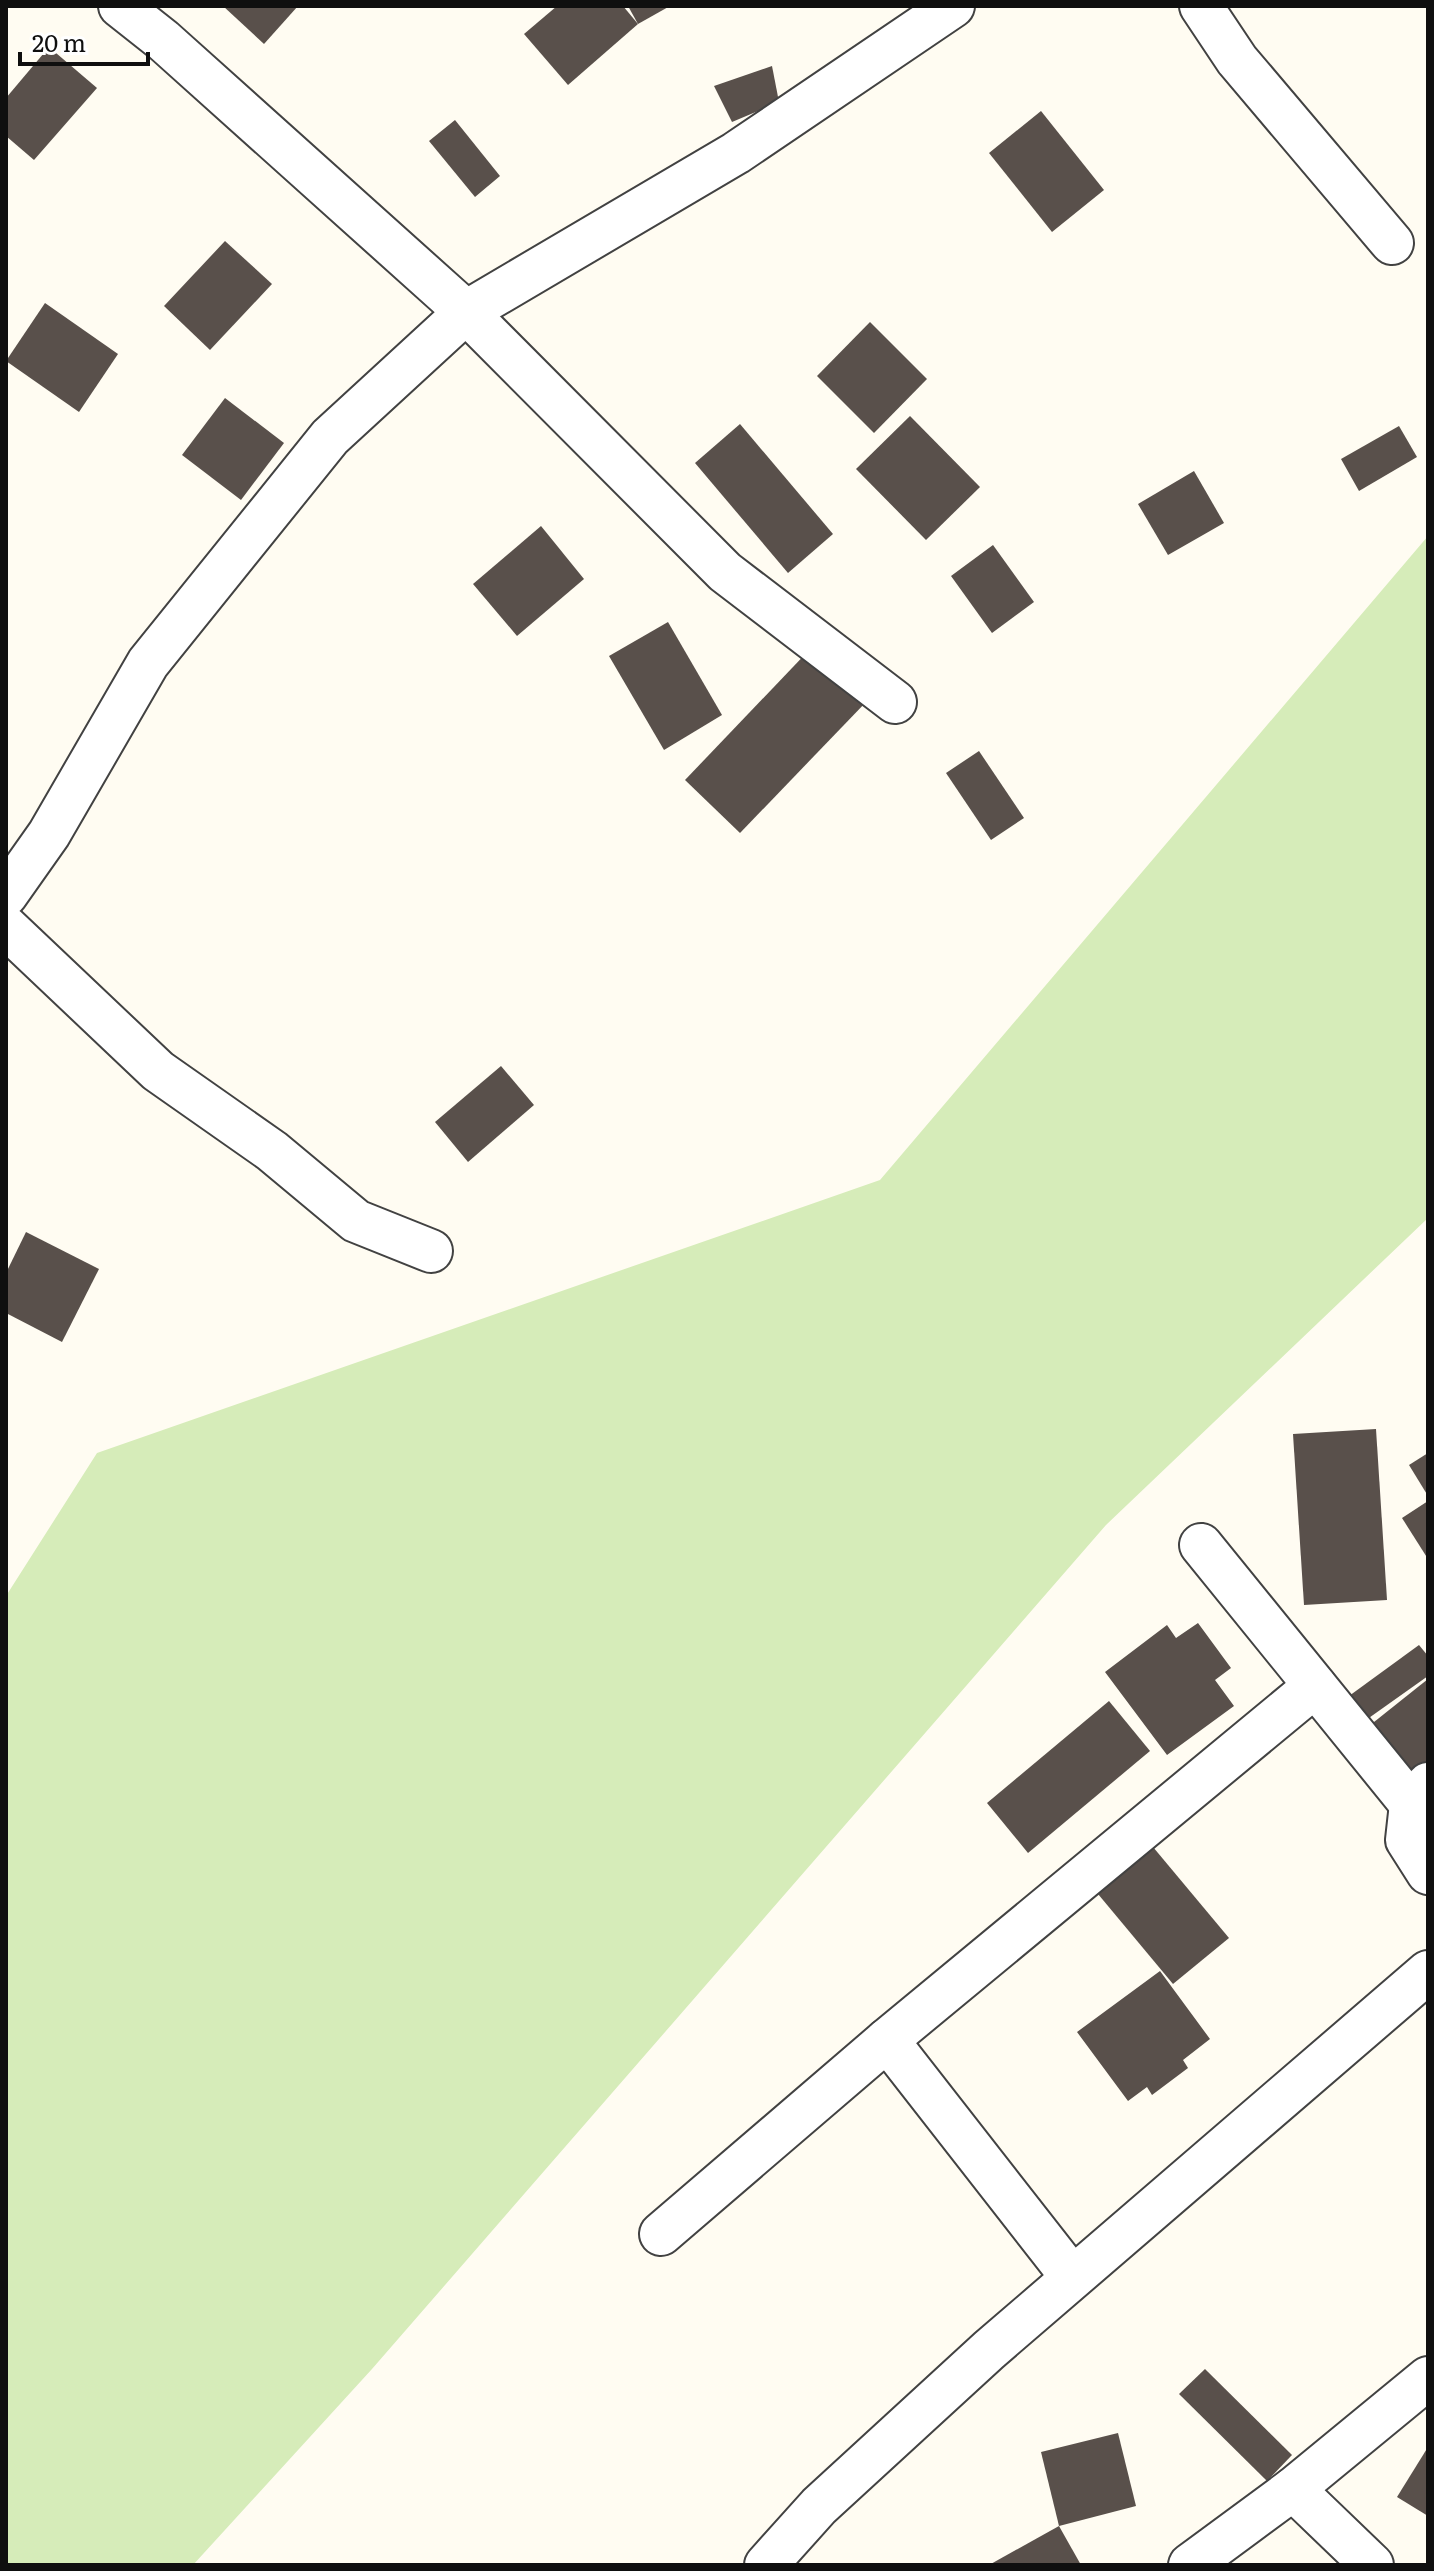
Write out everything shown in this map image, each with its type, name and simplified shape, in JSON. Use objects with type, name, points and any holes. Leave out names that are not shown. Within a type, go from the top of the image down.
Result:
[{"type":"street","points":[[120,6],[163,40],[466,312],[725,572],[895,702]]},
{"type":"street","points":[[6,895],[49,834],[148,663],[330,437],[466,312],[736,153],[953,6]]},
{"type":"street","points":[[1201,6],[1237,60],[1392,243]]},
{"type":"street","points":[[6,927],[158,1071],[272,1151],[356,1221],[431,1251]]},
{"type":"street","points":[[1201,1545],[1315,1686],[1419,1794],[1407,1840],[1428,1873]]},
{"type":"street","points":[[661,2234],[887,2040],[1315,1686]]},
{"type":"street","points":[[766,2565],[819,2506],[1072,2277],[1428,1972]]},
{"type":"street","points":[[887,2040],[1072,2277]]},
{"type":"street","points":[[1190,2565],[1293,2489],[1428,2378]]},
{"type":"street","points":[[1293,2489],[1372,2565]]},
{"type":"green space","points":[[1428,536],[1428,1218],[1106,1525],[372,2369],[193,2565],[6,2565],[6,1596],[97,1453],[880,1180]]},
{"type":"building","points":[[223,6],[298,6],[264,44]]},
{"type":"building","points":[[557,6],[623,6],[638,24],[568,85],[524,34]]},
{"type":"building","points":[[628,6],[670,6],[638,24]]},
{"type":"building","points":[[49,47],[97,88],[34,160],[6,136],[6,98]]},
{"type":"building","points":[[772,66],[779,102],[732,122],[714,86]]},
{"type":"building","points":[[1041,111],[1104,190],[1052,232],[989,153]]},
{"type":"building","points":[[455,120],[500,176],[475,197],[429,141]]},
{"type":"building","points":[[225,241],[272,284],[210,350],[164,306]]},
{"type":"building","points":[[45,303],[118,354],[79,412],[6,361]]},
{"type":"building","points":[[870,322],[927,379],[874,433],[817,376]]},
{"type":"building","points":[[225,398],[284,443],[241,500],[182,455]]},
{"type":"building","points":[[910,416],[980,487],[926,540],[856,469]]},
{"type":"building","points":[[740,424],[833,534],[788,573],[695,463]]},
{"type":"building","points":[[1399,426],[1417,457],[1359,491],[1341,459]]},
{"type":"building","points":[[1194,471],[1224,523],[1168,555],[1138,504]]},
{"type":"building","points":[[541,526],[584,579],[517,636],[473,584]]},
{"type":"building","points":[[993,545],[1034,602],[992,633],[951,576]]},
{"type":"building","points":[[668,622],[722,715],[664,750],[609,656]]},
{"type":"building","points":[[813,646],[868,700],[740,833],[685,780]]},
{"type":"building","points":[[979,751],[1024,818],[991,840],[946,773]]},
{"type":"building","points":[[501,1066],[534,1105],[468,1162],[435,1122]]},
{"type":"building","points":[[26,1232],[99,1269],[62,1342],[6,1313],[6,1273]]},
{"type":"building","points":[[1376,1429],[1387,1600],[1304,1605],[1293,1434]]},
{"type":"building","points":[[1428,1453],[1428,1496],[1409,1465]]},
{"type":"building","points":[[1428,1501],[1428,1559],[1402,1518]]},
{"type":"building","points":[[1198,1623],[1231,1668],[1215,1680],[1234,1706],[1167,1755],[1105,1672],[1167,1625],[1176,1638]]},
{"type":"building","points":[[1419,1645],[1428,1656],[1428,1676],[1366,1720],[1349,1696]]},
{"type":"building","points":[[1428,1679],[1428,1775],[1415,1785],[1369,1726]]},
{"type":"building","points":[[1109,1701],[1150,1751],[1028,1853],[987,1803]]},
{"type":"building","points":[[1143,1835],[1229,1938],[1173,1984],[1088,1882]]},
{"type":"building","points":[[1160,1971],[1210,2039],[1183,2060],[1188,2068],[1152,2095],[1147,2087],[1128,2101],[1077,2032]]},
{"type":"building","points":[[1205,2369],[1292,2455],[1267,2481],[1179,2394]]},
{"type":"building","points":[[1118,2433],[1136,2506],[1059,2526],[1041,2452]]},
{"type":"building","points":[[1428,2447],[1428,2516],[1397,2497]]},
{"type":"building","points":[[1059,2526],[1081,2565],[989,2565]]}]
